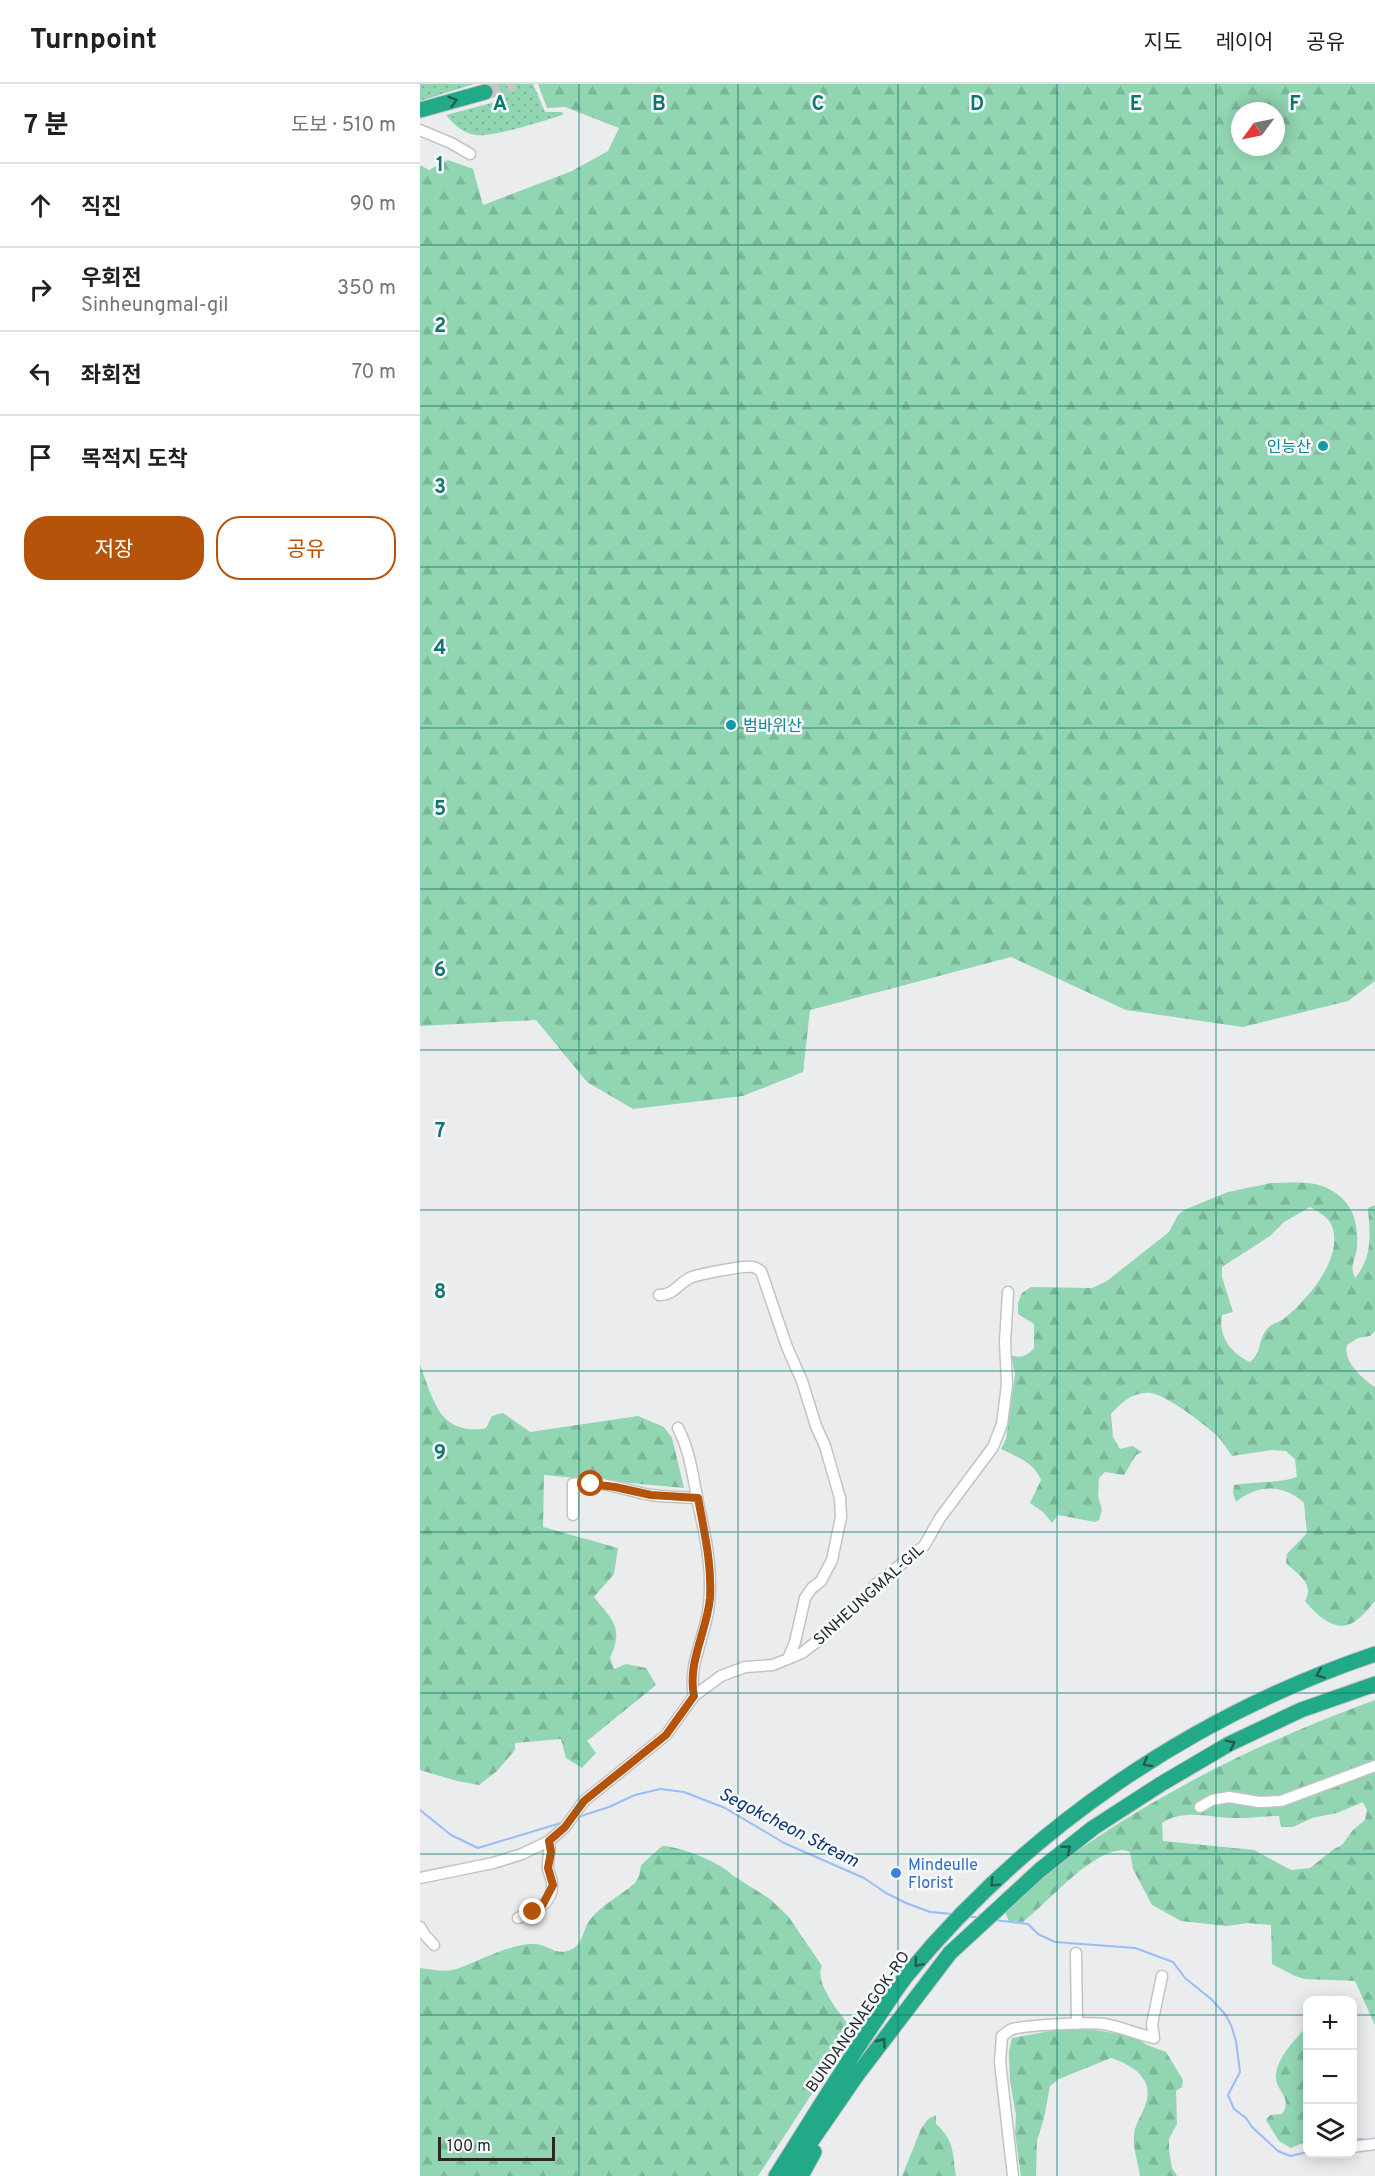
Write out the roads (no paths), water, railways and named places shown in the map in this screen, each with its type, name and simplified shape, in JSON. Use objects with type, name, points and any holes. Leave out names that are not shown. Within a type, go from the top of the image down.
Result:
[{"type":"highway","points":[[420,110],[485,92]]},
{"type":"highway","name":"BUNDANGNAEGOK-RO","points":[[776,2176],[858,2045],[906,1977],[961,1916],[1006,1871],[1080,1809],[1135,1770],[1212,1724],[1303,1680],[1375,1654]]},
{"type":"highway","name":"BUNDANGNAEGOK-RO","points":[[788,2176],[857,2075],[950,1953],[1040,1870],[1093,1828],[1229,1744],[1301,1710],[1375,1684]]},
{"type":"highway","points":[[801,2176],[857,2075]]},
{"type":"street","points":[[420,130],[470,154]]},
{"type":"street","points":[[659,1295],[667,1295],[674,1291],[690,1277],[740,1267],[753,1267],[761,1271],[787,1347],[802,1381],[812,1417],[825,1446],[837,1485],[841,1517],[832,1560],[821,1581],[805,1598],[795,1642],[788,1659]]},
{"type":"street","name":"SINHEUNGMAL-GIL","points":[[420,1878],[493,1863],[522,1854],[549,1841],[565,1827],[584,1801],[666,1735],[694,1696],[721,1676],[745,1667],[773,1665],[801,1653],[865,1598],[874,1585],[924,1546],[940,1518],[993,1447],[1002,1424],[1007,1385],[1005,1342],[1008,1292]]},
{"type":"street","points":[[678,1428],[686,1443],[705,1527],[710,1595],[706,1625],[694,1662],[691,1682],[694,1696]]},
{"type":"street","points":[[573,1515],[573,1484],[580,1483],[615,1487],[651,1495],[698,1498]]},
{"type":"street","points":[[1200,1807],[1212,1800],[1229,1797],[1259,1802],[1281,1801],[1375,1766]]},
{"type":"street","points":[[518,1918],[541,1908],[551,1892],[553,1885],[548,1868],[551,1852],[549,1841]]},
{"type":"street","points":[[420,1927],[434,1945]]},
{"type":"street","points":[[1076,1953],[1077,2024]]},
{"type":"street","points":[[1013,2176],[1000,2061],[1002,2036],[1010,2030],[1024,2027],[1102,2024],[1154,2038],[1152,2024],[1162,1976]]},
{"type":"street","points":[[1357,2146],[1375,2144]]},
{"type":"waterway","name":"Segokcheon Stream","points":[[578,1817],[609,1807],[635,1795],[660,1789],[684,1792],[725,1808],[784,1843],[864,1878],[906,1903],[930,1912],[953,1914]]},
{"type":"waterway","name":"Segokcheon Stream","points":[[420,1810],[451,1835],[478,1848],[564,1822]]},
{"type":"waterway","name":"Segokcheon Stream","points":[[967,1916],[980,1918]]},
{"type":"waterway","name":"Segokcheon Stream","points":[[994,1920],[1028,1924],[1038,1934],[1055,1942],[1135,1948],[1173,1962],[1185,1978],[1225,2014],[1231,2025],[1236,2041],[1240,2072],[1228,2095],[1234,2109],[1278,2151],[1290,2156],[1303,2153]]},
{"type":"waterway","name":"Segokcheon Stream","points":[[1357,2140],[1363,2139]]},
{"type":"tunnel","points":[[485,92],[514,84]]},
{"type":"place","name":"인능산","points":[[1323,446]]},
{"type":"place","name":"범바위산","points":[[731,725]]},
{"type":"place","name":"Mindeulle Florist","points":[[896,1873]]}]
